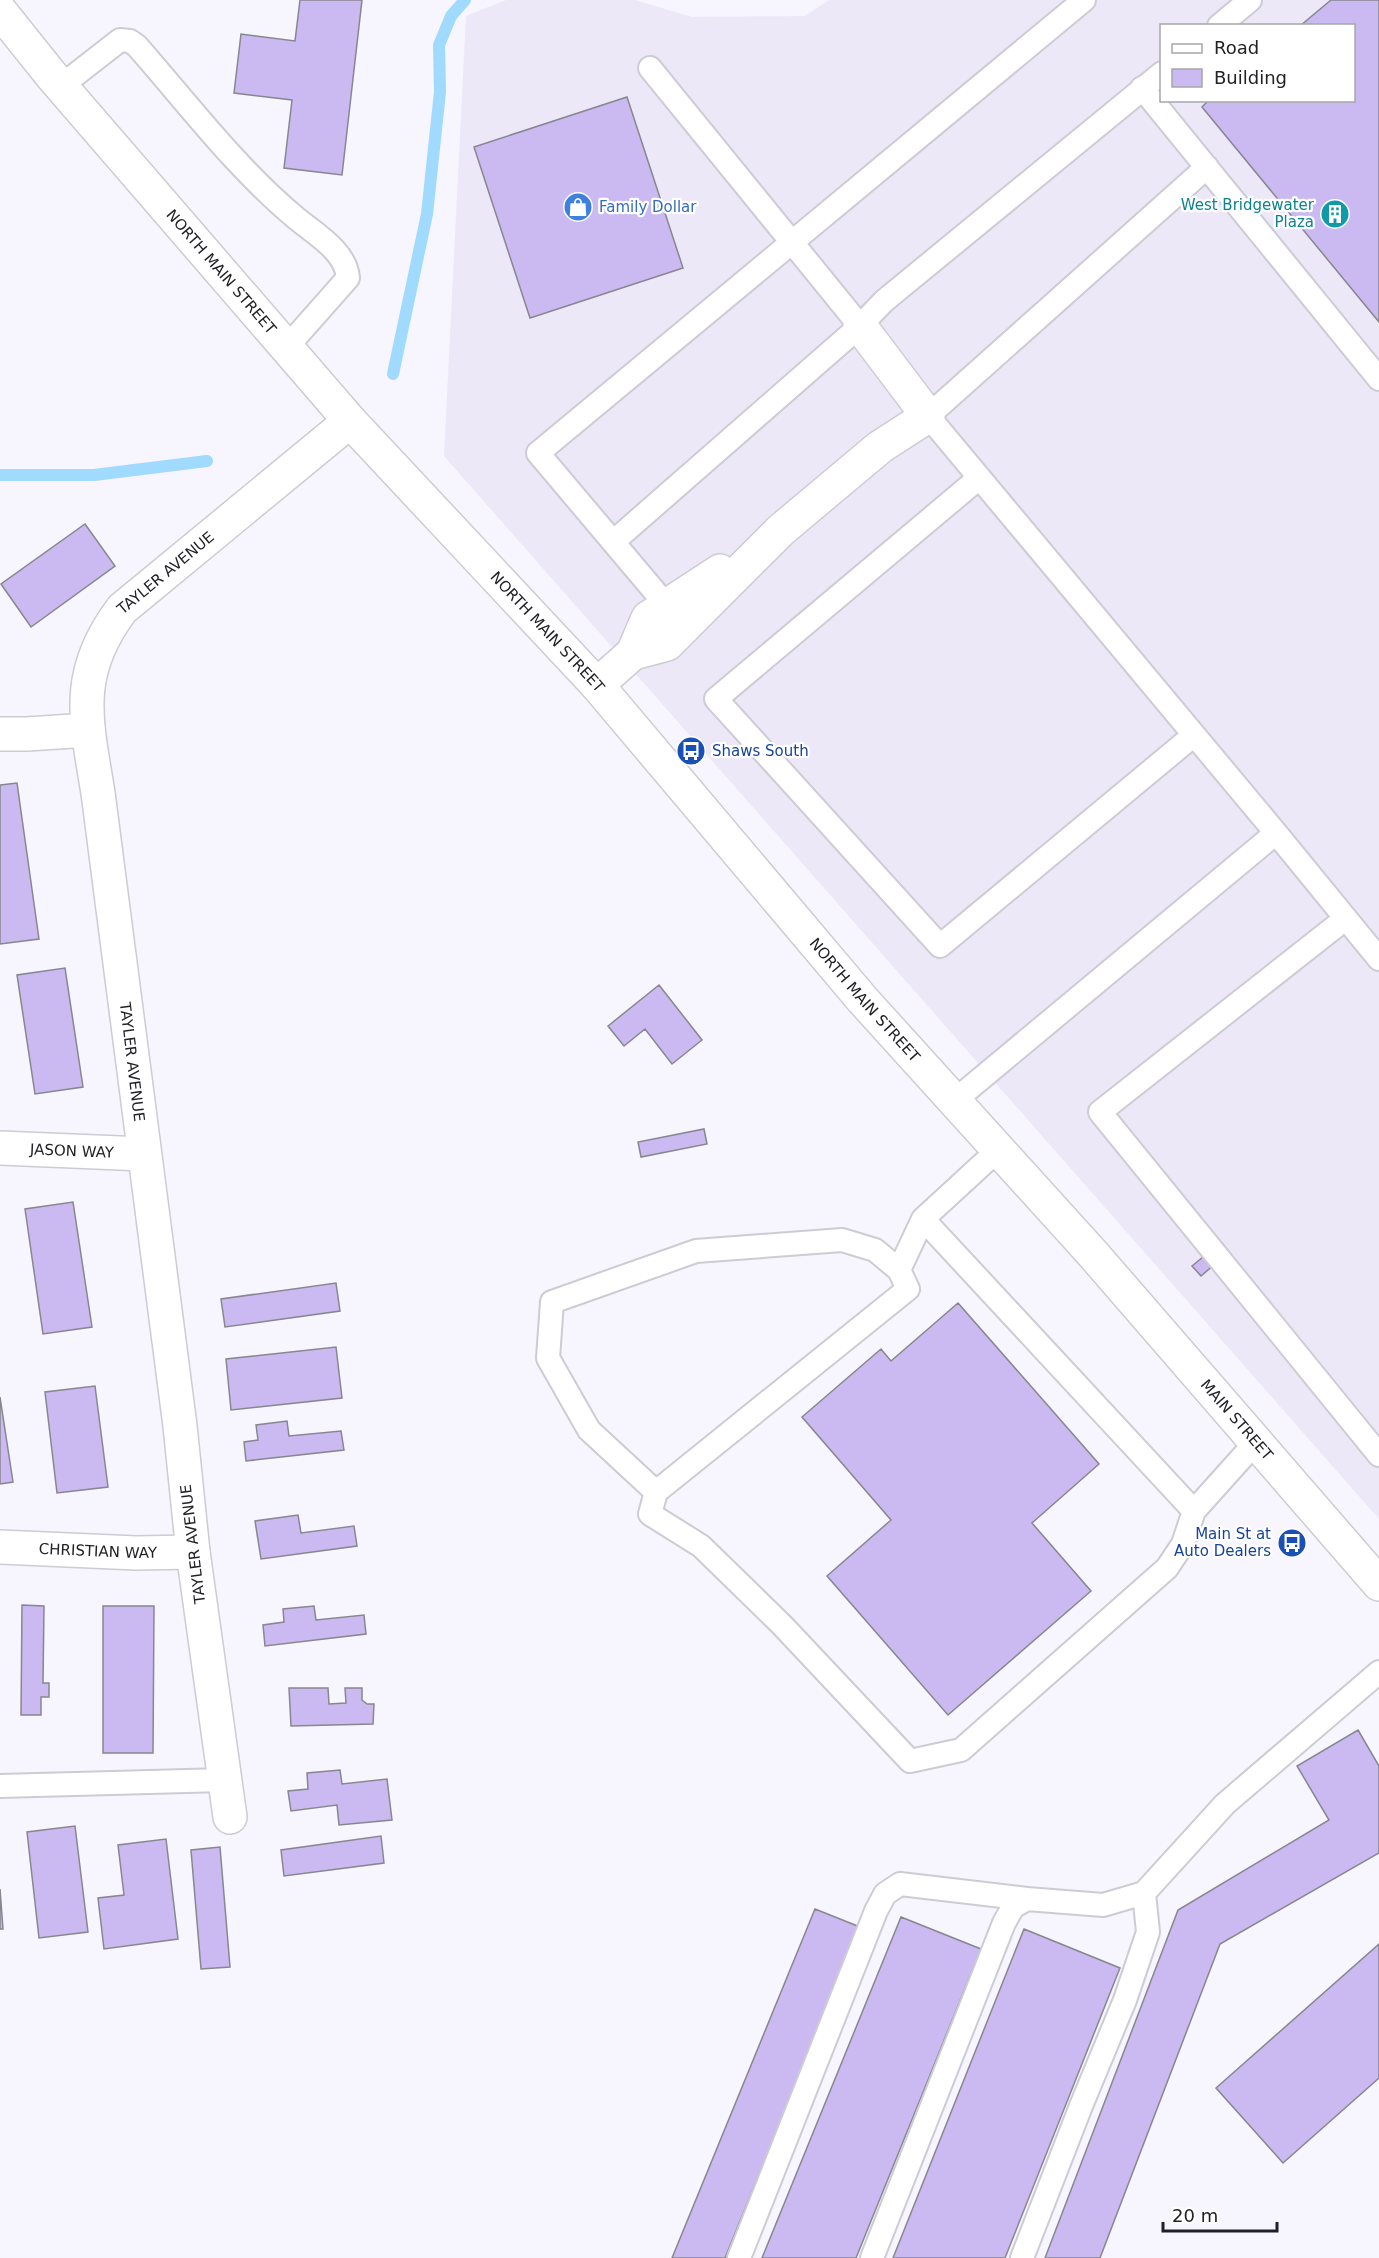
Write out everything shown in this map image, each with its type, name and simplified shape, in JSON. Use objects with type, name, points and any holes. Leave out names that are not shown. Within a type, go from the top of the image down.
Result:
[{"type":"street","name":"NORTH MAIN STREET","points":[[0,11],[61,86],[350,421],[597,685],[862,999],[1093,1254]]},
{"type":"street","points":[[597,685],[633,654],[667,644],[781,530],[880,447],[928,416],[860,326]]},
{"type":"street","name":"TAYLER AVENUE","points":[[230,1816],[194,1552],[180,1426],[86,703],[92,665],[105,633],[122,609],[350,421]]},
{"type":"street","points":[[633,654],[648,618],[781,530]]},
{"type":"street","points":[[0,734],[88,730]]},
{"type":"street","name":"JASON WAY","points":[[0,1148],[144,1154]]},
{"type":"street","name":"MAIN STREET","points":[[1093,1254],[1379,1584]]},
{"type":"street","name":"CHRISTIAN WAY","points":[[0,1547],[136,1553],[194,1552]]},
{"type":"lane","points":[[667,606],[538,453],[1084,0]]},
{"type":"lane","points":[[1221,24],[1250,0]]},
{"type":"lane","points":[[61,86],[120,40],[130,41],[137,46],[252,178],[326,242],[342,260],[348,268],[348,278],[287,347]]},
{"type":"lane","points":[[650,68],[860,326]]},
{"type":"lane","points":[[613,542],[860,326],[884,301],[1160,74]]},
{"type":"lane","points":[[1142,88],[1379,379]]},
{"type":"lane","points":[[1207,167],[928,416],[1379,959]]},
{"type":"lane","points":[[979,478],[716,699],[940,946],[1194,735]]},
{"type":"lane","points":[[954,1101],[1276,833]]},
{"type":"lane","points":[[1345,919],[1101,1112],[1379,1455]]},
{"type":"lane","points":[[899,1270],[923,1219],[998,1150]]},
{"type":"lane","points":[[923,1219],[1194,1511]]},
{"type":"lane","points":[[656,1492],[589,1430],[548,1358],[552,1302],[696,1251],[842,1240],[875,1250],[899,1270],[908,1289],[656,1492],[650,1514],[701,1546],[782,1625],[910,1761],[961,1750],[1167,1568],[1183,1544],[1194,1511],[1255,1443]]},
{"type":"lane","points":[[739,2258],[872,1921],[885,1894],[900,1884],[1103,1905],[1144,1893],[1225,1804],[1379,1672]]},
{"type":"lane","points":[[0,1786],[224,1780]]},
{"type":"lane","points":[[1022,2258],[1125,2000],[1148,1932],[1144,1893]]},
{"type":"lane","points":[[872,2258],[1004,1923],[1013,1907],[1028,1899]]},
{"type":"shaded area","name":"West Bridgewater Plaza","points":[[506,0],[635,0],[692,17],[805,16],[829,0],[1379,0],[1379,1519],[444,456],[466,16]]},
{"type":"building","points":[[300,0],[362,0],[342,175],[284,168],[292,100],[234,93],[241,34],[295,41]]},
{"type":"building","name":"West Bridgewater Plaza","points":[[1331,0],[1379,0],[1379,322],[1202,107],[1207,102],[1355,102],[1355,24],[1302,24]]},
{"type":"building","name":"Family Dollar","points":[[627,97],[683,268],[530,318],[474,147]]},
{"type":"building","points":[[85,524],[115,566],[31,627],[1,584]]},
{"type":"building","points":[[17,783],[39,939],[0,944],[0,785]]},
{"type":"building","points":[[65,968],[83,1087],[35,1094],[17,975]]},
{"type":"building","points":[[659,985],[702,1040],[672,1064],[645,1029],[624,1046],[608,1026]]},
{"type":"building","points":[[704,1129],[707,1144],[641,1157],[638,1142]]},
{"type":"building","points":[[73,1202],[92,1327],[43,1334],[25,1209]]},
{"type":"building","points":[[1221,1242],[1229,1252],[1201,1276],[1192,1266]]},
{"type":"building","points":[[336,1283],[340,1311],[225,1327],[221,1299]]},
{"type":"building","points":[[958,1303],[1099,1464],[1032,1523],[1091,1591],[948,1715],[827,1576],[891,1520],[802,1417],[881,1349],[891,1361]]},
{"type":"building","points":[[336,1347],[342,1398],[231,1410],[226,1359]]},
{"type":"building","points":[[95,1386],[108,1487],[57,1493],[45,1392]]},
{"type":"building","points":[[0,1397],[13,1482],[0,1484]]},
{"type":"building","points":[[287,1421],[289,1436],[341,1431],[344,1450],[246,1461],[244,1442],[258,1440],[256,1425]]},
{"type":"building","points":[[298,1515],[301,1533],[354,1526],[357,1546],[261,1559],[255,1521]]},
{"type":"building","points":[[22,1605],[44,1606],[43,1683],[49,1683],[49,1697],[41,1697],[41,1715],[21,1715]]},
{"type":"building","points":[[103,1606],[154,1606],[153,1753],[103,1753]]},
{"type":"building","points":[[314,1606],[316,1620],[364,1615],[366,1634],[265,1646],[263,1625],[284,1622],[283,1609]]},
{"type":"building","points":[[289,1688],[328,1688],[329,1704],[346,1703],[345,1688],[362,1688],[362,1700],[367,1704],[374,1704],[373,1724],[291,1726]]},
{"type":"building","points":[[1358,1730],[1379,1766],[1379,1853],[1220,1944],[1100,2258],[1045,2258],[1178,1910],[1329,1820],[1297,1766]]},
{"type":"building","points":[[340,1770],[342,1784],[387,1779],[392,1820],[339,1825],[337,1805],[291,1811],[288,1791],[308,1789],[307,1773]]},
{"type":"building","points":[[75,1826],[88,1932],[39,1938],[27,1832]]},
{"type":"building","points":[[381,1836],[384,1863],[284,1876],[281,1850]]},
{"type":"building","points":[[166,1839],[178,1939],[104,1949],[98,1898],[124,1895],[118,1845]]},
{"type":"building","points":[[220,1847],[230,1967],[201,1969],[191,1850]]},
{"type":"building","points":[[0,1889],[3,1929],[0,1929]]},
{"type":"building","points":[[815,1909],[860,1927],[725,2258],[672,2258]]},
{"type":"building","points":[[901,1917],[981,1949],[856,2258],[762,2258]]},
{"type":"building","points":[[1024,1929],[1120,1968],[1005,2258],[893,2258]]},
{"type":"building","points":[[1379,1944],[1379,2078],[1283,2163],[1216,2088]]},
{"type":"waterway","points":[[393,374],[427,214],[440,92],[439,45],[451,16],[465,0]]},
{"type":"waterway","points":[[0,475],[94,475],[207,461]]},
{"type":"place","name":"Family Dollar","points":[[578,207]]},
{"type":"place","name":"West Bridgewater Plaza","points":[[1335,214]]},
{"type":"place","name":"Shaws South","points":[[691,751]]},
{"type":"place","name":"Main St at Auto Dealers","points":[[1292,1543]]}]
